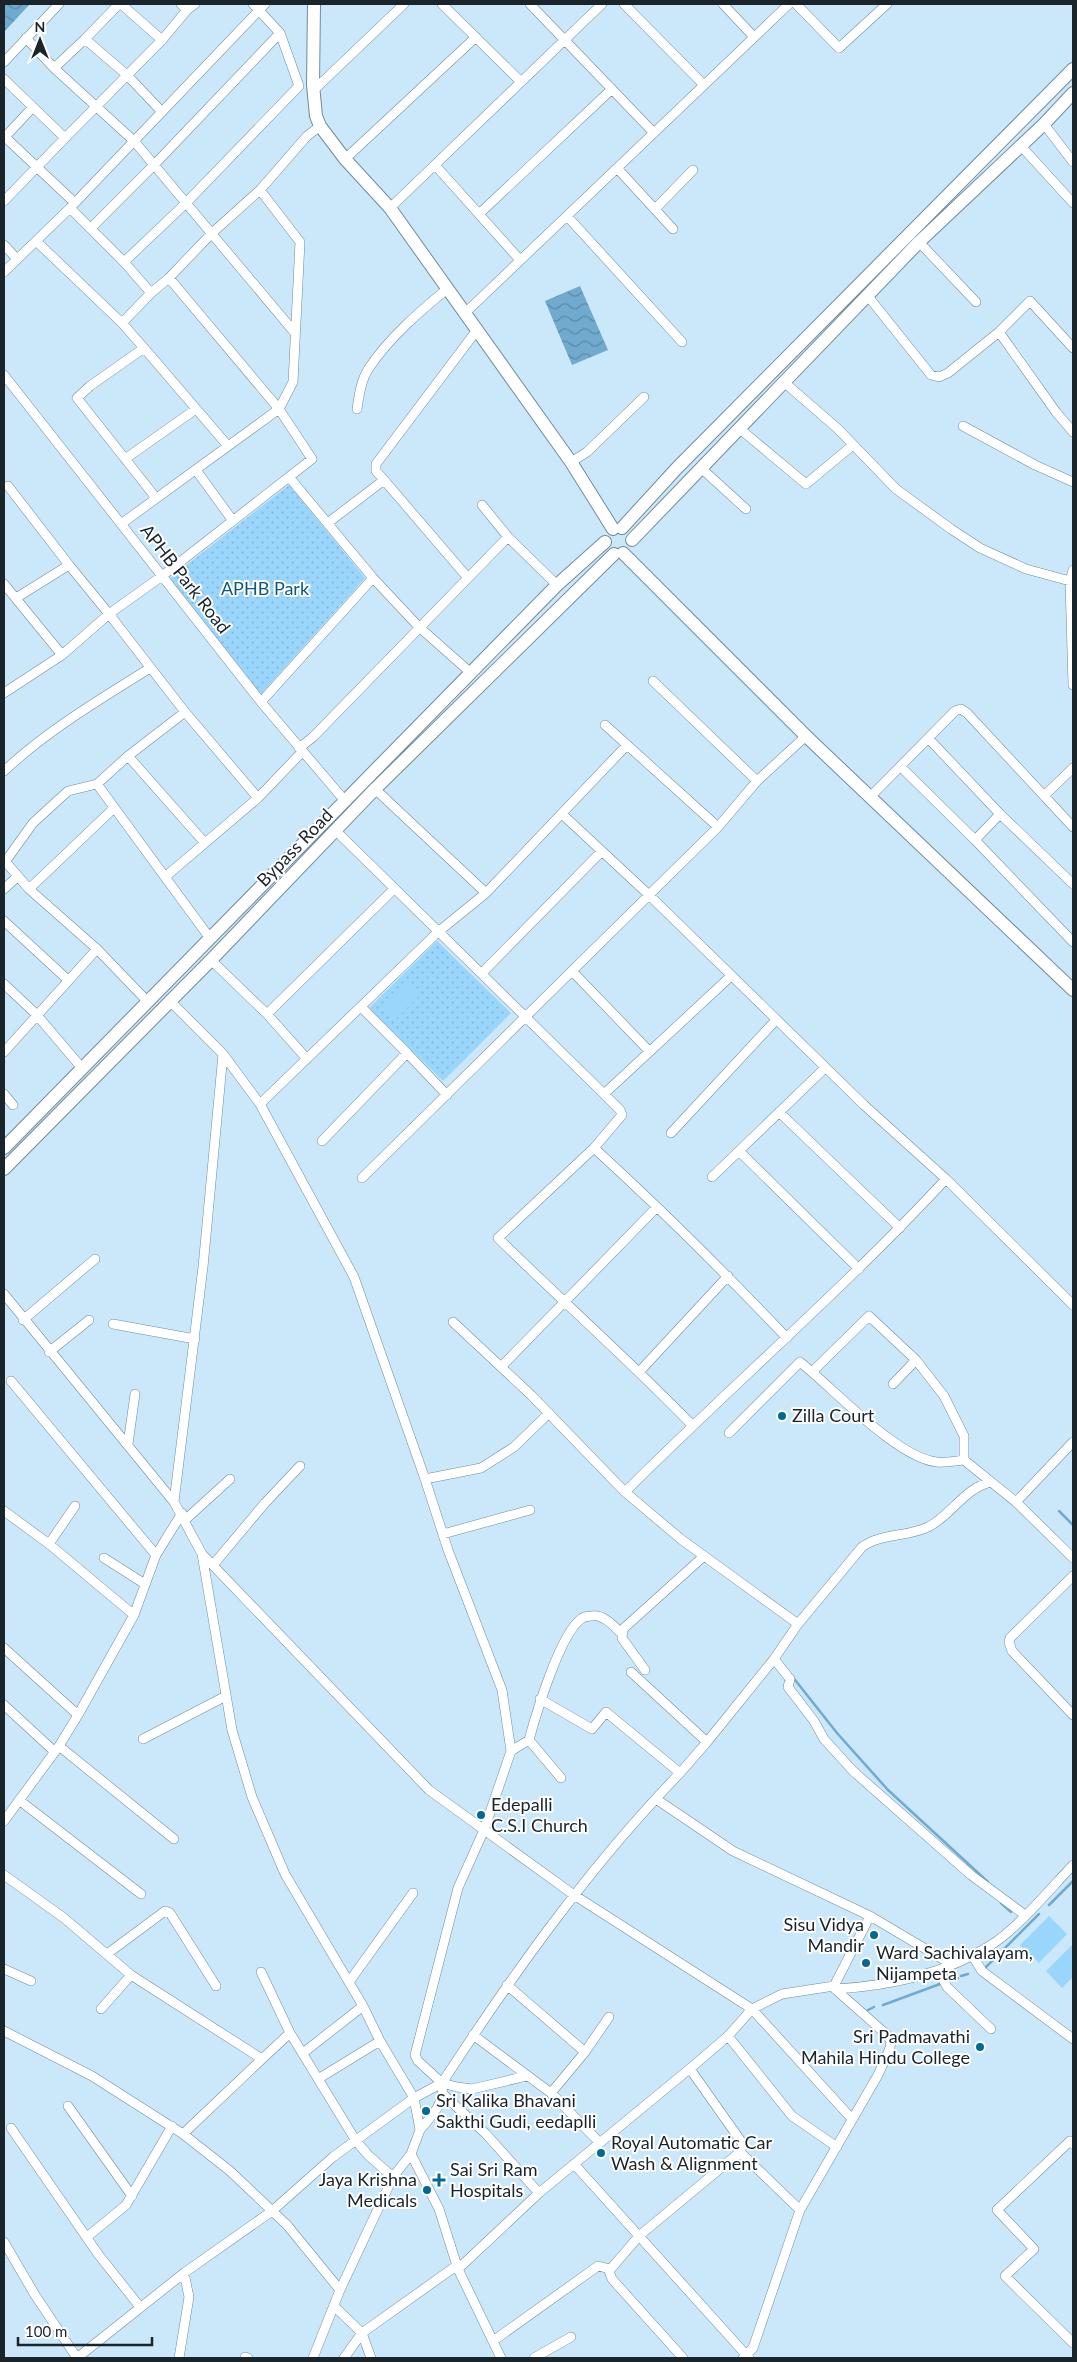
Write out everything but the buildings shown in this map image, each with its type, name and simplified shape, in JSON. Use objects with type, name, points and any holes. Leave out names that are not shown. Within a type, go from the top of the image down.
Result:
[{"type":"main road","points":[[314,4],[307,86],[316,116],[314,131],[344,159],[390,208],[617,528],[629,533],[632,540]]},
{"type":"main road","points":[[1073,69],[617,528],[606,534],[605,542],[608,549],[618,554],[1073,990]]},
{"type":"main road","points":[[618,554],[630,548],[632,540],[919,242],[1044,124],[1073,93]]},
{"type":"main road","name":"Bypass Road","points":[[4,1148],[81,1067],[148,1002],[209,937],[557,585],[605,542]]},
{"type":"main road","name":"Bypass Road","points":[[4,1169],[211,960],[375,789],[618,554]]},
{"type":"street","points":[[4,62],[59,4]]},
{"type":"street","points":[[54,68],[120,4],[162,40]]},
{"type":"street","points":[[4,201],[162,40],[184,7],[195,4]]},
{"type":"street","points":[[124,262],[307,86],[404,4]]},
{"type":"street","points":[[442,4],[521,82]]},
{"type":"street","points":[[530,4],[654,133]]},
{"type":"street","points":[[390,208],[602,4]]},
{"type":"street","points":[[624,4],[704,85]]},
{"type":"street","points":[[723,4],[754,37]]},
{"type":"street","points":[[464,314],[789,4]]},
{"type":"street","points":[[796,4],[839,48],[887,4]]},
{"type":"street","points":[[4,272],[73,205],[162,112],[259,6],[280,33],[307,86]]},
{"type":"street","points":[[90,228],[154,165],[280,33]]},
{"type":"street","points":[[26,38],[54,68],[134,141],[296,334]]},
{"type":"street","points":[[344,159],[476,38]]},
{"type":"street","points":[[85,39],[127,75],[162,112]]},
{"type":"street","points":[[4,79],[64,138]]},
{"type":"street","points":[[479,214],[612,89]]},
{"type":"street","points":[[33,107],[4,138],[37,166],[73,205],[90,228],[124,262],[151,293]]},
{"type":"street","points":[[1044,124],[1073,162]]},
{"type":"street","points":[[122,323],[211,234],[260,190],[314,131]]},
{"type":"street","points":[[1021,146],[1073,203]]},
{"type":"street","points":[[435,165],[520,260]]},
{"type":"street","points":[[617,168],[673,228]]},
{"type":"street","points":[[655,209],[693,170]]},
{"type":"street","points":[[121,524],[279,409],[293,382],[300,242],[260,190]]},
{"type":"street","points":[[567,216],[682,342]]},
{"type":"street","points":[[36,241],[122,323],[228,446]]},
{"type":"street","points":[[919,242],[976,302]]},
{"type":"street","points":[[4,245],[17,259]]},
{"type":"street","points":[[4,693],[62,655],[109,614],[162,576],[312,459],[279,409],[169,278]]},
{"type":"street","points":[[357,409],[360,388],[368,369],[421,311],[446,289]]},
{"type":"street","points":[[867,296],[931,375],[939,377],[948,373],[999,332],[1030,301],[1073,348]]},
{"type":"street","points":[[468,578],[376,471],[376,464],[477,330]]},
{"type":"street","points":[[999,332],[1056,412],[1073,432]]},
{"type":"street","points":[[144,348],[90,386],[77,398],[156,498]]},
{"type":"street","name":"APHB Park Road","points":[[4,375],[261,702],[345,801]]},
{"type":"street","points":[[785,383],[853,445],[896,489],[958,534],[980,548],[1026,569],[1070,581]]},
{"type":"street","points":[[571,462],[587,452],[644,397]]},
{"type":"street","points":[[125,459],[196,409]]},
{"type":"street","points":[[962,426],[1073,482]]},
{"type":"street","points":[[740,429],[806,484],[853,445]]},
{"type":"street","points":[[701,468],[746,509]]},
{"type":"street","points":[[196,470],[233,521]]},
{"type":"street","points":[[289,477],[329,522],[373,578],[419,627],[471,673]]},
{"type":"street","points":[[329,522],[384,480]]},
{"type":"street","points":[[8,486],[185,712],[258,798]]},
{"type":"street","points":[[482,505],[508,537],[557,585]]},
{"type":"street","points":[[165,877],[258,798],[313,737],[508,537]]},
{"type":"street","points":[[16,598],[69,565]]},
{"type":"street","points":[[1073,570],[1070,581],[1073,685]]},
{"type":"street","points":[[261,702],[373,578]]},
{"type":"street","points":[[4,584],[62,655]]},
{"type":"street","points":[[4,771],[31,746],[59,726],[150,668]]},
{"type":"street","points":[[653,681],[757,781]]},
{"type":"street","points":[[871,796],[955,711],[961,710],[967,713],[1073,827]]},
{"type":"street","points":[[148,1002],[97,949],[28,889],[5,861],[33,824],[68,791],[97,784],[128,756],[185,712]]},
{"type":"street","points":[[605,725],[718,827]]},
{"type":"street","points":[[362,1178],[718,827],[757,781],[806,736]]},
{"type":"street","points":[[929,739],[1000,814],[1073,884]]},
{"type":"street","points":[[260,1104],[438,932],[486,893],[627,745]]},
{"type":"street","points":[[128,756],[204,842]]},
{"type":"street","points":[[901,767],[975,840],[1073,942]]},
{"type":"street","points":[[1044,796],[1073,768]]},
{"type":"street","points":[[97,784],[113,809],[209,937]]},
{"type":"street","points":[[375,789],[486,893]]},
{"type":"street","points":[[28,889],[113,809]]},
{"type":"street","points":[[562,814],[649,895],[825,1068],[946,1179],[1073,1305]]},
{"type":"street","points":[[975,840],[1000,814]]},
{"type":"street","points":[[335,830],[620,1110],[622,1115],[594,1148],[498,1238],[565,1304],[640,1371],[692,1425]]},
{"type":"street","points":[[482,973],[601,852]]},
{"type":"street","points":[[4,889],[17,877]]},
{"type":"street","points":[[267,1014],[394,889]]},
{"type":"street","points":[[4,921],[68,980]]},
{"type":"street","points":[[5,1047],[97,949]]},
{"type":"street","points":[[211,960],[267,1014],[307,1059]]},
{"type":"street","points":[[572,971],[649,1051]]},
{"type":"street","points":[[604,1094],[731,976]]},
{"type":"street","points":[[4,984],[36,1014],[81,1067]]},
{"type":"street","points":[[170,1001],[223,1054],[260,1104],[354,1277],[426,1479],[443,1534],[502,1690],[511,1751],[484,1830],[458,1888],[415,2055],[418,2061],[442,2083],[472,2089],[527,2076]]},
{"type":"street","points":[[361,1007],[447,1095]]},
{"type":"street","points":[[671,1132],[776,1020]]},
{"type":"street","points":[[322,1141],[407,1053]]},
{"type":"street","points":[[174,1502],[195,1339],[223,1054]]},
{"type":"street","points":[[712,1177],[825,1068]]},
{"type":"street","points":[[4,1094],[14,1105]]},
{"type":"street","points":[[779,1112],[900,1228]]},
{"type":"street","points":[[594,1148],[728,1276],[787,1338]]},
{"type":"street","points":[[739,1151],[859,1269]]},
{"type":"street","points":[[625,1492],[692,1425],[859,1269],[946,1179]]},
{"type":"street","points":[[502,1367],[657,1207]]},
{"type":"street","points":[[23,1320],[94,1259]]},
{"type":"street","points":[[640,1371],[728,1276]]},
{"type":"street","points":[[4,1294],[49,1352],[128,1444],[184,1517],[202,1554],[232,1730],[252,1797],[286,1874],[414,2098],[420,2130]]},
{"type":"street","points":[[812,1372],[869,1316],[916,1360],[944,1396],[964,1436],[964,1460]]},
{"type":"street","points":[[49,1352],[89,1320]]},
{"type":"street","points":[[453,1322],[549,1413],[625,1492],[704,1556],[798,1624]]},
{"type":"street","points":[[113,1324],[195,1339]]},
{"type":"street","points":[[893,1384],[916,1360]]},
{"type":"street","points":[[729,1434],[800,1362],[864,1419],[906,1451],[936,1462],[964,1460],[1016,1502],[1073,1558]]},
{"type":"street","points":[[11,1381],[156,1555]]},
{"type":"street","points":[[128,1444],[135,1394]]},
{"type":"street","points":[[426,1479],[481,1468],[514,1447],[549,1413]]},
{"type":"street","points":[[1016,1502],[1073,1442]]},
{"type":"street","points":[[214,1565],[265,1503],[300,1466]]},
{"type":"street","points":[[4,1821],[57,1749],[78,1715],[134,1615],[156,1555],[184,1517],[230,1479]]},
{"type":"street","points":[[4,2242],[35,2295],[77,2358],[184,2273],[272,2211],[333,2156],[414,2098],[442,2083],[507,1985],[574,1895],[707,1742],[774,1659],[798,1624],[862,1547],[870,1541],[922,1530],[931,1526],[974,1489],[991,1482]]},
{"type":"street","points":[[49,1544],[75,1506]]},
{"type":"street","points":[[443,1534],[530,1510]]},
{"type":"street","points":[[4,1511],[49,1544],[134,1615]]},
{"type":"street","points":[[202,1554],[429,1790],[574,1895],[752,2008],[852,2119]]},
{"type":"street","points":[[621,1633],[623,1629],[704,1556]]},
{"type":"street","points":[[104,1558],[146,1584]]},
{"type":"street","points":[[1073,1576],[1010,1638],[1009,1642],[1012,1651],[1073,1715]]},
{"type":"street","points":[[511,1751],[529,1740],[540,1700],[568,1635],[582,1618],[595,1615],[607,1620],[621,1633],[622,1638],[645,1670]]},
{"type":"street","points":[[4,1648],[78,1715]]},
{"type":"street","points":[[774,1659],[790,1678],[788,1686],[814,1720],[824,1739],[853,1771],[971,1875],[1025,1915]]},
{"type":"street","points":[[631,1672],[707,1742]]},
{"type":"street","points":[[143,1739],[226,1696]]},
{"type":"street","points":[[540,1700],[592,1729],[606,1712],[680,1773]]},
{"type":"street","points":[[4,1705],[57,1749],[174,1839]]},
{"type":"street","points":[[529,1740],[561,1778]]},
{"type":"street","points":[[656,1799],[733,1851],[870,1916],[951,1964]]},
{"type":"street","points":[[19,1800],[141,1894]]},
{"type":"street","points":[[344,2358],[362,2334],[457,2267],[539,2193],[728,2036],[752,2008],[782,1994],[835,1988],[869,1988],[938,1970],[972,1955],[992,1944],[1025,1915],[1073,1865]]},
{"type":"street","points":[[4,1875],[64,1918],[131,1975],[262,2059]]},
{"type":"street","points":[[349,1982],[413,1893]]},
{"type":"street","points":[[107,1954],[165,1911],[170,1913],[216,1986]]},
{"type":"street","points":[[835,1988],[870,1916]]},
{"type":"street","points":[[972,1955],[982,1971],[1073,2039]]},
{"type":"street","points":[[4,1969],[31,1981]]},
{"type":"street","points":[[938,1970],[947,1987],[991,2029]]},
{"type":"street","points":[[261,1972],[290,2033],[356,2141],[369,2156],[393,2177]]},
{"type":"street","points":[[101,2009],[131,1975]]},
{"type":"street","points":[[507,1985],[584,2052]]},
{"type":"street","points":[[574,2164],[746,2357],[753,2348],[800,2210],[878,2075],[890,2048],[891,2041],[886,2034],[835,1988]]},
{"type":"street","points":[[303,2053],[363,2006]]},
{"type":"street","points":[[551,2093],[584,2052],[609,2016]]},
{"type":"street","points":[[4,2031],[92,2076],[183,2134],[230,2171],[287,2225],[340,2290]]},
{"type":"street","points":[[183,2134],[290,2033]]},
{"type":"street","points":[[473,2035],[551,2093],[599,2142]]},
{"type":"street","points":[[728,2036],[792,2116],[836,2147]]},
{"type":"street","points":[[318,2079],[380,2041]]},
{"type":"street","points":[[682,2358],[609,2275],[610,2269],[639,2236],[740,2152],[744,2144],[690,2069]]},
{"type":"street","points":[[442,2083],[444,2095],[486,2134],[539,2193]]},
{"type":"street","points":[[313,2358],[335,2307],[340,2290],[393,2177],[411,2154],[420,2130],[437,2108],[444,2095]]},
{"type":"street","points":[[68,2106],[132,2196]]},
{"type":"street","points":[[87,2237],[126,2205],[172,2126]]},
{"type":"street","points":[[11,2128],[98,2254],[140,2307]]},
{"type":"street","points":[[1073,2144],[1070,2141],[997,2210],[1034,2249],[1005,2276],[1073,2343]]},
{"type":"street","points":[[740,2152],[800,2210]]},
{"type":"street","points":[[411,2154],[439,2209],[457,2267],[502,2358]]},
{"type":"street","points":[[493,2341],[598,2266],[610,2269]]},
{"type":"street","points":[[178,2358],[189,2296],[184,2273]]},
{"type":"street","points":[[335,2307],[362,2334],[371,2358]]},
{"type":"street","points":[[534,2358],[571,2337]]},
{"type":"green space","name":"APHB Park","points":[[289,485],[365,578],[261,694],[170,578]]},
{"type":"green space","points":[[437,941],[511,1013],[443,1081],[369,1008]]},
{"type":"green space","points":[[404,982],[418,997],[394,1021],[380,1006]]},
{"type":"green space","points":[[1049,1916],[1067,1934],[1039,1963],[1020,1945]]},
{"type":"green space","points":[[1073,1944],[1073,1977],[1062,1988],[1046,1971]]},
{"type":"water","points":[[4,4],[30,4],[4,32]]},
{"type":"water","points":[[580,286],[608,350],[572,365],[545,301]]},
{"type":"waterway","points":[[1059,1511],[1073,1525]]},
{"type":"waterway","points":[[792,1676],[837,1733],[888,1790],[988,1882]]},
{"type":"waterway","points":[[1049,1905],[1073,1881]]},
{"type":"waterway","points":[[1001,1903],[1011,1912]]},
{"type":"waterway","points":[[985,1968],[1039,1914]]},
{"type":"waterway","points":[[945,1971],[950,1980]]},
{"type":"waterway","points":[[961,1976],[968,1974]]},
{"type":"waterway","points":[[950,1980],[958,1978]]},
{"type":"waterway","points":[[883,2005],[940,1984]]},
{"type":"waterway","points":[[868,2010],[874,2007]]},
{"type":"place","name":"Zilla Court","points":[[782,1416]]},
{"type":"place","name":"Edepalli C.S.I Church","points":[[481,1815]]},
{"type":"place","name":"Sisu Vidya Mandir","points":[[874,1935]]},
{"type":"place","name":"Ward Sachivalayam, Nijampeta","points":[[866,1963]]},
{"type":"place","name":"Sri Padmavathi Mahila Hindu College","points":[[980,2047]]},
{"type":"place","name":"Sri Kalika Bhavani Sakthi Gudi, eedaplli","points":[[426,2111]]},
{"type":"place","name":"Royal Automatic Car Wash & Alignment","points":[[601,2153]]},
{"type":"place","name":"Sai Sri Ram Hospitals","points":[[439,2180]]},
{"type":"place","name":"Jaya Krishna Medicals","points":[[427,2190]]}]
